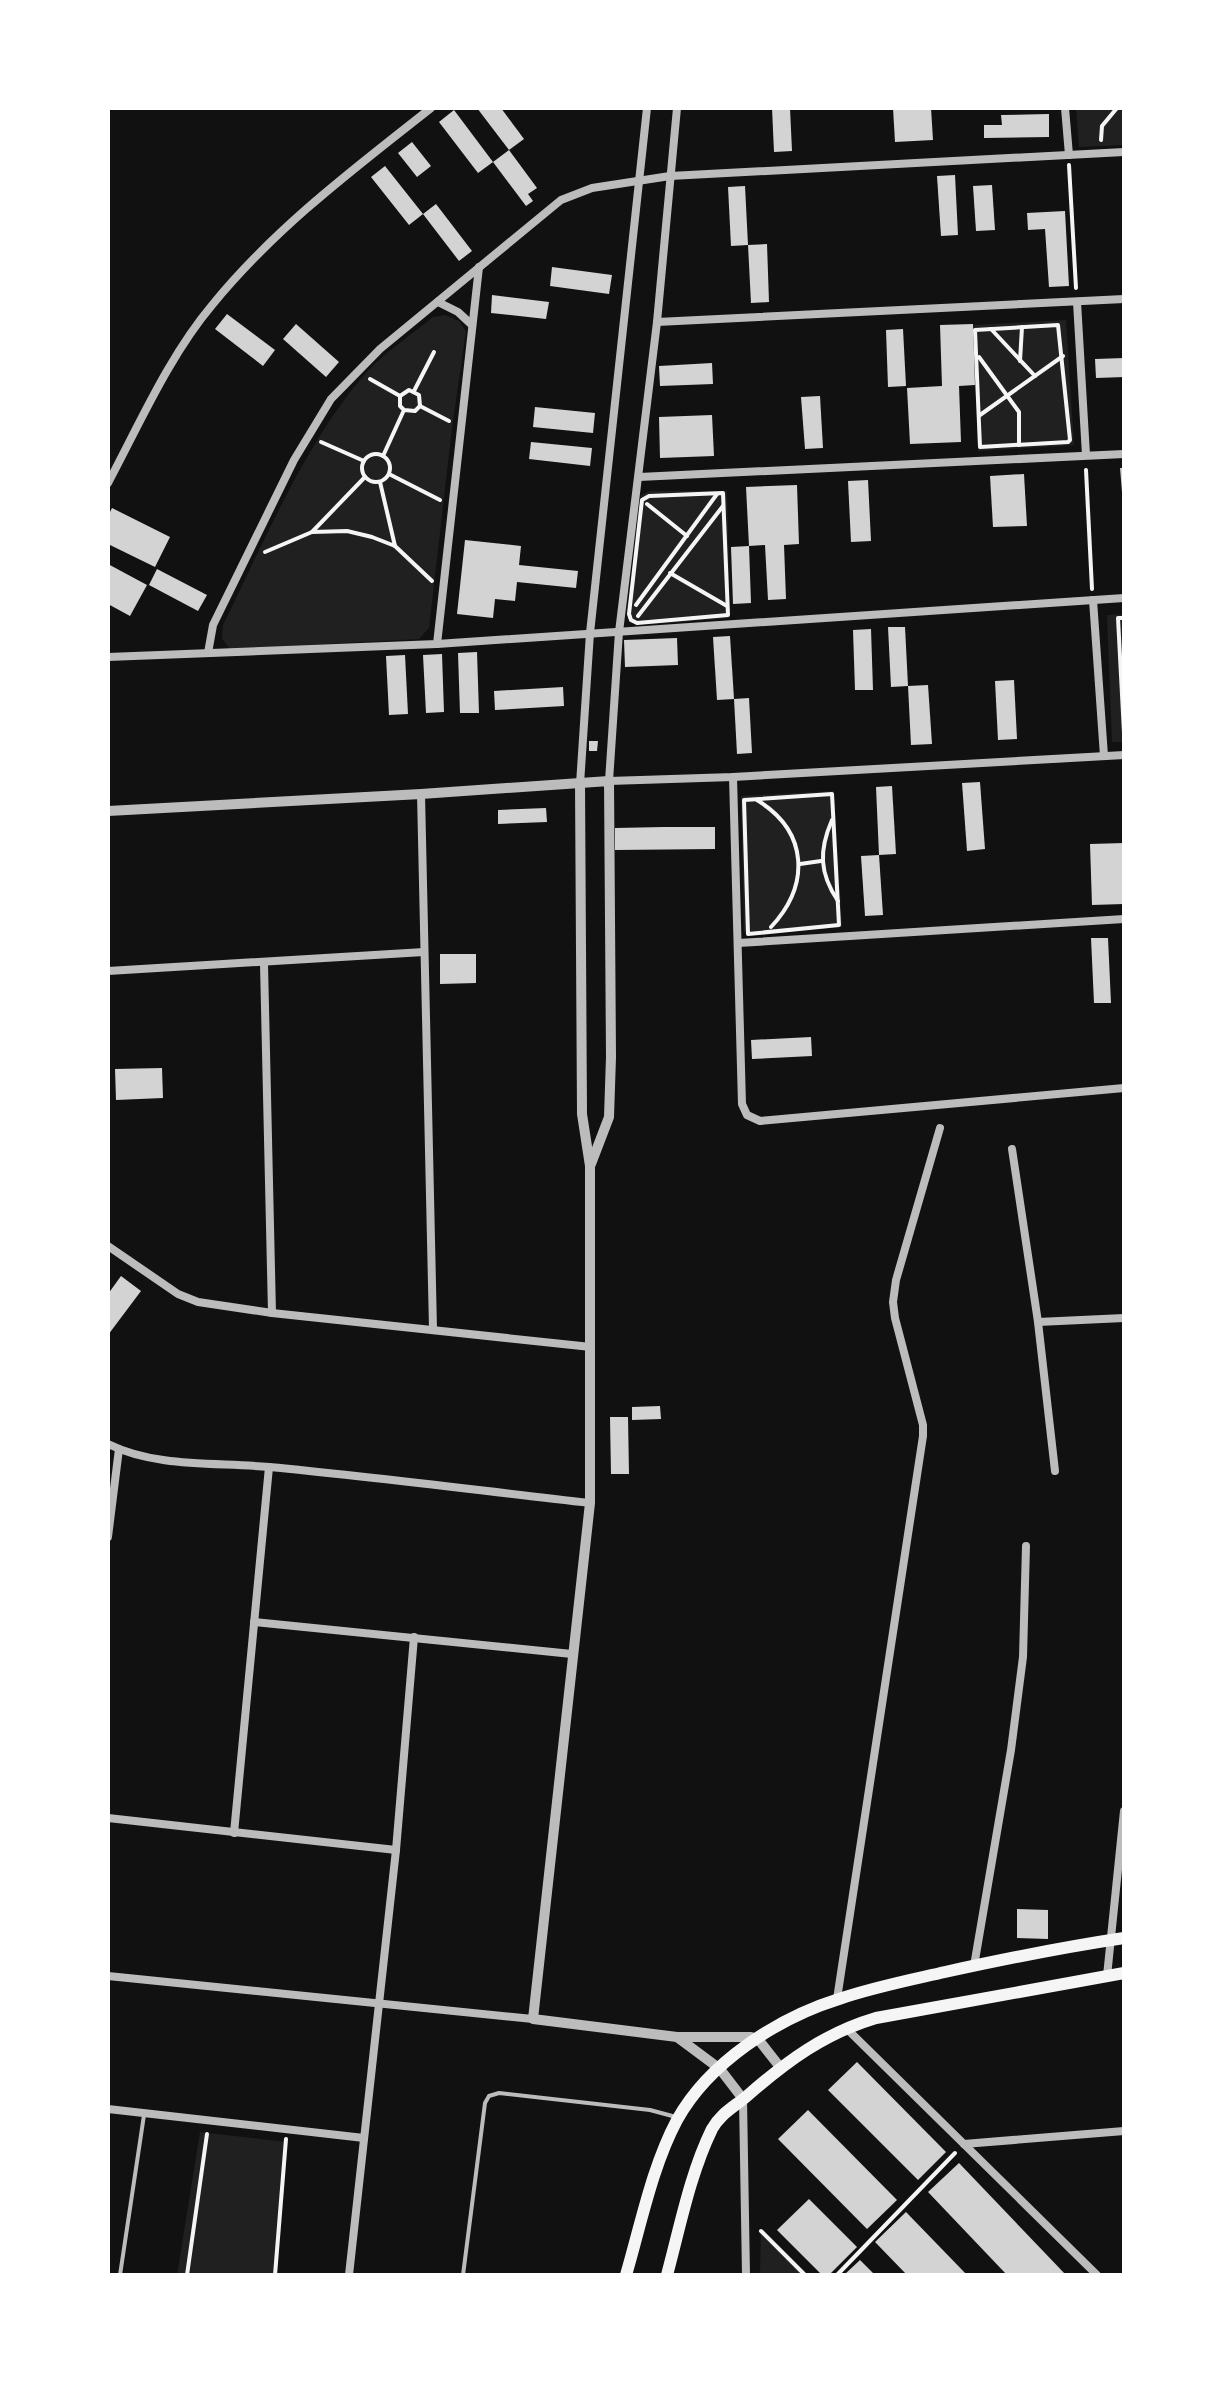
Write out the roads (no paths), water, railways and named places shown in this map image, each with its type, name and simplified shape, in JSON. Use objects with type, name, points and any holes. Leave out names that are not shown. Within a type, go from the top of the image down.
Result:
[{"type":"main road","points":[[626,2275],[656,2172],[678,2118],[720,2069],[758,2039],[837,1999],[974,1966],[1118,1939]]},
{"type":"main road","points":[[667,2275],[693,2182],[708,2140],[723,2113],[816,2042],[845,2027],[876,2018],[1124,1973]]},
{"type":"street","points":[[108,483],[173,362],[211,305],[259,252],[349,173],[431,108]]},
{"type":"street","points":[[533,2019],[590,1503],[590,1166],[582,1114],[580,784],[590,633],[647,108]]},
{"type":"street","points":[[590,1166],[609,1117],[609,781],[619,632],[657,322],[677,108]]},
{"type":"street","points":[[1065,108],[1069,155]]},
{"type":"street","points":[[208,653],[213,625],[294,460],[331,399],[380,349],[561,200],[592,188],[670,176],[1124,152]]},
{"type":"street","points":[[437,644],[480,266]]},
{"type":"street","points":[[657,322],[1124,299]]},
{"type":"street","points":[[438,302],[458,312],[472,325]]},
{"type":"street","points":[[1077,302],[1086,455]]},
{"type":"street","points":[[639,477],[1124,454]]},
{"type":"street","points":[[108,657],[437,644],[1124,598]]},
{"type":"street","points":[[1093,600],[1104,756]]},
{"type":"street","points":[[108,811],[1124,755]]},
{"type":"street","points":[[733,777],[742,1104],[747,1115],[760,1121],[1124,1088]]},
{"type":"street","points":[[421,794],[433,1329]]},
{"type":"street","points":[[738,943],[1124,919]]},
{"type":"street","points":[[108,971],[424,952]]},
{"type":"street","points":[[264,964],[272,1313]]},
{"type":"street","points":[[837,1999],[923,1436],[923,1425],[893,1302],[896,1280],[940,1128]]},
{"type":"street","points":[[1012,1149],[1038,1322],[1055,1471]]},
{"type":"street","points":[[110,1252],[178,1294],[198,1302],[272,1313],[591,1347]]},
{"type":"street","points":[[1038,1322],[1124,1318]]},
{"type":"street","points":[[108,1444],[134,1455],[159,1460],[269,1467],[590,1503]]},
{"type":"street","points":[[108,1537],[119,1449]]},
{"type":"street","points":[[234,1833],[269,1467]]},
{"type":"street","points":[[974,1966],[1011,1750],[1023,1657],[1026,1546]]},
{"type":"street","points":[[254,1622],[572,1654]]},
{"type":"street","points":[[349,2275],[396,1850],[414,1637]]},
{"type":"street","points":[[1107,1976],[1118,1939],[1124,1811]]},
{"type":"street","points":[[108,1818],[396,1850]]},
{"type":"street","points":[[108,1976],[533,2019],[677,2037],[733,2035],[758,2039],[780,2067]]},
{"type":"street","points":[[845,2027],[1097,2275]]},
{"type":"street","points":[[677,2037],[720,2069],[743,2099],[746,2275]]},
{"type":"street","points":[[108,2109],[364,2138]]},
{"type":"street","points":[[964,2144],[1124,2131]]},
{"type":"lane","points":[[463,2275],[485,2103],[489,2096],[499,2093],[635,2108],[678,2118]]},
{"type":"lane","points":[[120,2275],[145,2113]]}]
